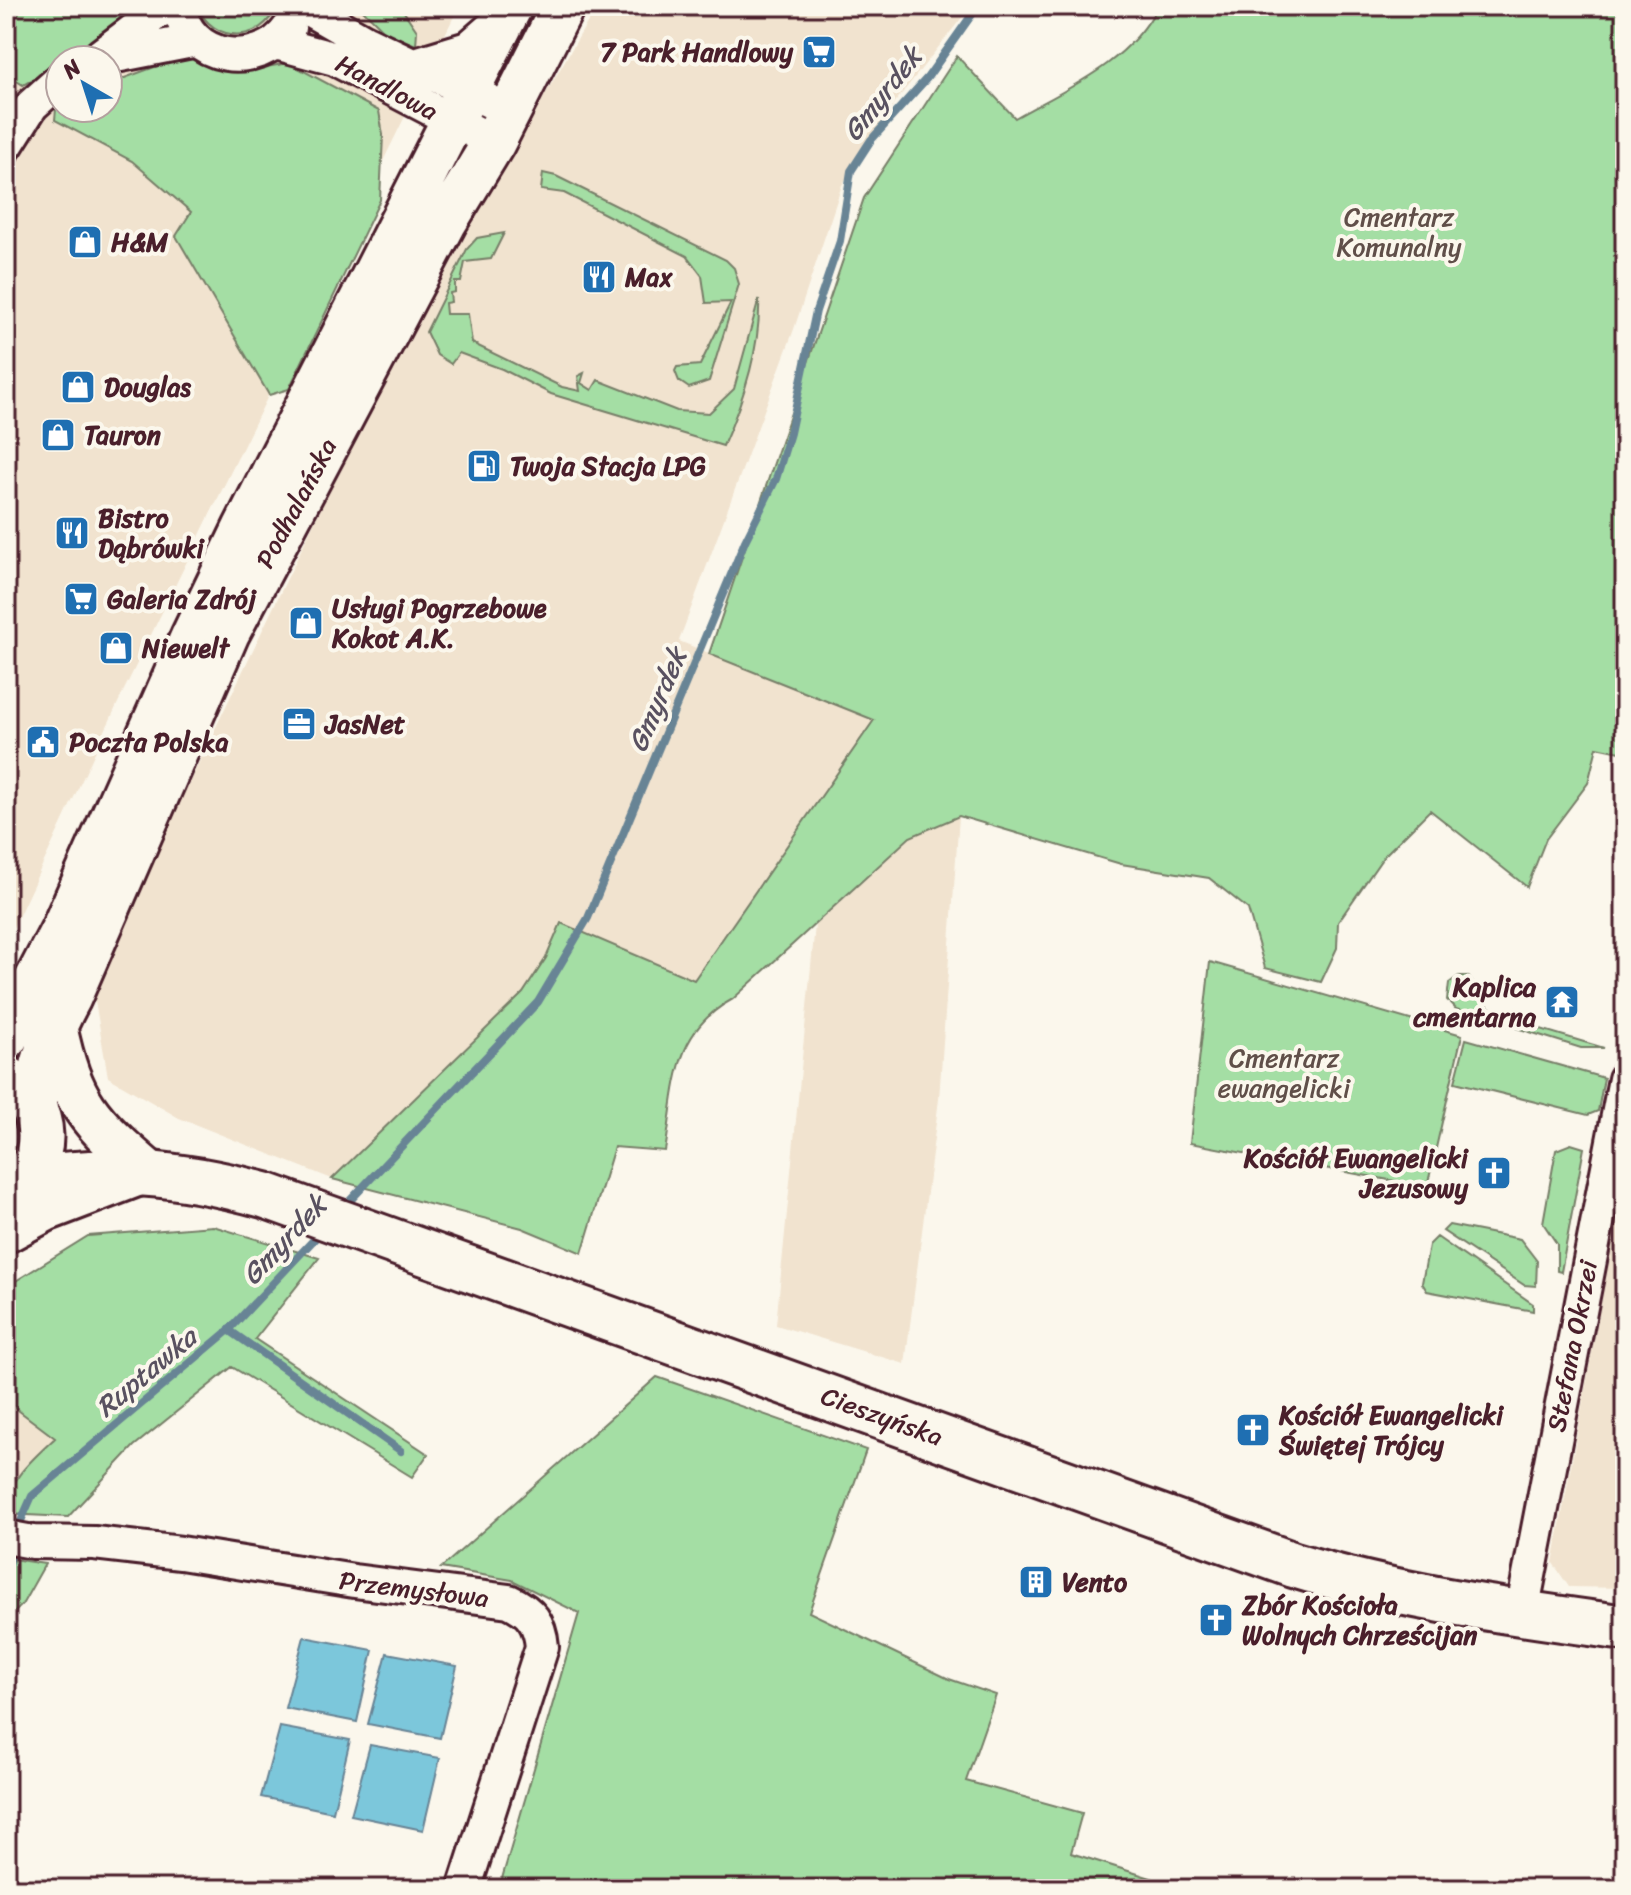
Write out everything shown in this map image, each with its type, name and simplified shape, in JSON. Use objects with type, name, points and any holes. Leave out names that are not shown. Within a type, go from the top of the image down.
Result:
[{"type":"main road","name":"Cieszyńska","points":[[27,1101],[82,1143],[147,1171]]},
{"type":"main road","points":[[14,1186],[40,1151],[27,1101]]},
{"type":"main road","name":"Cieszyńska","points":[[14,1186],[61,1173],[147,1171],[240,1189],[381,1235],[1294,1565],[1364,1586],[1453,1604],[1625,1628]]},
{"type":"street","points":[[116,44],[166,6]]},
{"type":"street","points":[[179,6],[187,28],[197,40],[226,55],[244,56],[276,43],[287,31],[297,6]]},
{"type":"street","name":"Handlowa","points":[[303,6],[364,41],[408,79]]},
{"type":"street","name":"Handlowa","points":[[347,6],[364,41]]},
{"type":"street","name":"Podhalańska","points":[[21,1023],[192,637],[422,179],[535,60],[563,6]]},
{"type":"street","points":[[422,179],[423,132],[408,79],[468,48],[509,10]]},
{"type":"street","name":"Podhalańska","points":[[21,1023],[70,997],[228,633],[446,221],[481,116],[509,10]]},
{"type":"street","points":[[124,54],[197,40]]},
{"type":"street","name":"Handlowa","points":[[276,43],[408,79],[481,116]]},
{"type":"street","points":[[6,146],[32,105],[44,94]]},
{"type":"street","points":[[6,1231],[45,1210],[147,1171],[81,1107],[63,1066],[21,1023]]},
{"type":"street","name":"Podhalańska","points":[[21,1023],[43,1059],[27,1101]]},
{"type":"street","name":"Stefana Okrzei","points":[[1522,1612],[1625,1079]]},
{"type":"street","name":"Przemysłowa","points":[[20,1540],[94,1543],[181,1553],[354,1581],[509,1601],[521,1606],[540,1629],[542,1647],[464,1889]]},
{"type":"shaded area","points":[[6,6],[459,6],[124,690],[6,943]]},
{"type":"shaded area","points":[[597,6],[971,6],[896,101],[842,185],[793,332],[679,641],[875,720],[694,981],[561,924],[546,958],[523,993],[332,1179],[179,1118],[108,1077],[94,995],[122,923],[405,333]]},
{"type":"shaded area","points":[[959,816],[939,1099],[905,1364],[776,1325],[815,925],[911,837]]},
{"type":"shaded area","points":[[1625,1172],[1625,1588],[1569,1587],[1553,1563]]},
{"type":"shaded area","points":[[6,1401],[55,1438],[27,1464],[6,1494]]},
{"type":"green space","points":[[6,6],[155,6],[92,44],[44,44],[44,72],[23,85],[6,74]]},
{"type":"green space","points":[[197,6],[277,6],[260,27],[249,33],[237,34],[225,33],[214,27]]},
{"type":"green space","points":[[359,6],[400,6],[417,31],[416,45],[386,33]]},
{"type":"green space","name":"Cmentarz Komunalny","points":[[1158,6],[1625,6],[1625,753],[1597,747],[1588,783],[1546,839],[1527,887],[1430,810],[1384,856],[1338,922],[1337,948],[1321,982],[1265,968],[1248,909],[1209,878],[1121,864],[959,816],[910,837],[698,1028],[680,1064],[665,1151],[614,1147],[582,1253],[522,1228],[332,1179],[523,993],[546,958],[561,923],[694,980],[874,720],[709,654],[864,198],[957,56],[1015,118],[1114,59],[1146,26]]},
{"type":"green space","points":[[192,59],[213,68],[237,72],[289,63],[379,111],[383,135],[380,200],[289,389],[269,395],[176,236],[191,212],[132,161],[63,124],[124,124],[124,78],[171,61]]},
{"type":"green space","points":[[543,173],[556,176],[726,260],[734,268],[739,284],[709,381],[689,388],[679,381],[675,371],[677,367],[700,365],[731,302],[706,303],[702,276],[687,256],[564,193],[541,190]]},
{"type":"green space","points":[[504,233],[491,259],[465,262],[461,282],[455,282],[455,292],[450,293],[451,302],[445,303],[446,314],[468,314],[472,343],[562,387],[580,391],[578,376],[584,373],[581,383],[592,390],[598,380],[677,411],[709,413],[734,389],[759,299],[754,356],[723,446],[551,394],[502,369],[459,353],[451,364],[437,355],[426,332],[467,249],[477,238]]},
{"type":"green space","name":"Cmentarz ewangelicki","points":[[1210,962],[1462,1035],[1427,1187],[1190,1143]]},
{"type":"green space","points":[[1459,976],[1468,976],[1489,1007],[1501,1017],[1604,1048],[1581,1048],[1456,1009],[1447,1000],[1449,983]]},
{"type":"green space","points":[[1466,1039],[1604,1078],[1598,1111],[1588,1115],[1455,1082]]},
{"type":"green space","points":[[1571,1144],[1584,1148],[1561,1272],[1557,1271],[1557,1244],[1543,1223],[1556,1150]]},
{"type":"green space","points":[[1449,1225],[1520,1239],[1537,1261],[1536,1286],[1524,1285],[1443,1231]]},
{"type":"green space","points":[[213,1226],[319,1258],[255,1339],[428,1454],[412,1477],[232,1367],[134,1446],[68,1517],[6,1514],[15,1481],[55,1438],[6,1401],[6,1287],[88,1236]]},
{"type":"green space","points":[[1437,1237],[1533,1304],[1533,1311],[1427,1291],[1422,1283],[1429,1245]]},
{"type":"green space","points":[[657,1377],[866,1450],[809,1612],[949,1679],[996,1695],[966,1781],[1082,1813],[1071,1853],[1186,1889],[499,1889],[579,1613],[512,1580],[441,1568]]},
{"type":"green space","points":[[6,1558],[45,1564],[22,1605],[6,1621]]},
{"type":"water","points":[[304,1637],[373,1650],[357,1722],[285,1708]]},
{"type":"water","points":[[387,1653],[457,1666],[440,1738],[368,1724]]},
{"type":"water","points":[[280,1727],[350,1740],[333,1812],[261,1797]]},
{"type":"water","points":[[370,1745],[440,1758],[423,1830],[351,1815]]},
{"type":"waterway","name":"Gmyrdek","points":[[342,1209],[538,1002],[588,918],[745,541],[776,479],[790,433],[816,311],[840,241],[851,171],[871,140],[927,78],[978,6]]},
{"type":"waterway","name":"Ruptawka","points":[[17,1530],[32,1496],[229,1330],[322,1231]]},
{"type":"waterway","name":"Ruptawka","points":[[229,1330],[401,1451]]},
{"type":"waterway","name":"Ruptawka","points":[[6,1577],[13,1547]]},
{"type":"place","name":"7 Park Handlowy","points":[[819,52]]},
{"type":"place","name":"H&M","points":[[85,242]]},
{"type":"place","name":"Max","points":[[599,277]]},
{"type":"place","name":"Douglas","points":[[78,387]]},
{"type":"place","name":"Tauron","points":[[58,435]]},
{"type":"place","name":"Twoja Stacja LPG","points":[[484,466]]},
{"type":"place","name":"Bistro Dąbrówki","points":[[72,533]]},
{"type":"place","name":"Galeria Zdrój","points":[[81,599]]},
{"type":"place","name":"Usługi Pogrzebowe Kokot A.K.","points":[[306,623]]},
{"type":"place","name":"Niewelt","points":[[116,648]]},
{"type":"place","name":"JasNet","points":[[299,724]]},
{"type":"place","name":"Poczta Polska","points":[[43,742]]},
{"type":"place","name":"Kaplica cmentarna","points":[[1562,1002]]},
{"type":"place","name":"Kościół Ewangelicki Jezusowy","points":[[1494,1173]]},
{"type":"place","name":"Kościół Ewangelicki Świętej Trójcy","points":[[1253,1430]]},
{"type":"place","name":"Vento","points":[[1036,1582]]},
{"type":"place","name":"Zbór Kościoła Wolnych Chrześcijan","points":[[1216,1620]]}]
